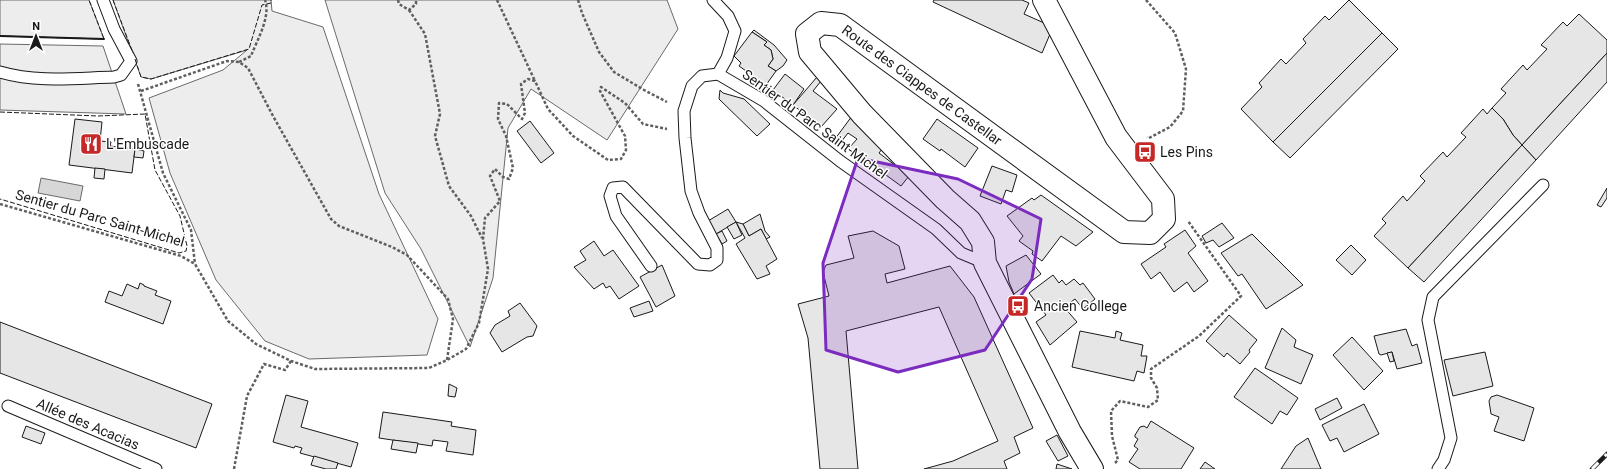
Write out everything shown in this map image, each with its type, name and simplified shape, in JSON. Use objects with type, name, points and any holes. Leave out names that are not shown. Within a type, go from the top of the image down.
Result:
[{"type":"street","points":[[1044,0],[1116,137],[1163,199]]},
{"type":"street","name":"Route des Ciappes de Castellar","points":[[1092,469],[1070,432],[985,263],[983,242],[970,222],[939,193],[862,114],[810,52],[807,34],[821,23],[840,25],[1124,232],[1150,233],[1164,218],[1163,199]]},
{"type":"lane","points":[[0,72],[17,77],[56,79],[114,77],[121,75],[131,61],[114,29],[103,0]]},
{"type":"lane","points":[[651,266],[616,216],[610,196],[613,188],[623,187],[698,264],[710,265],[717,260],[717,248],[699,213],[691,191],[685,138],[684,111],[692,86],[702,76],[718,74],[727,58],[736,32],[728,16],[713,0]]},
{"type":"lane","name":"Sentier du Parc Saint-Michel","points":[[718,74],[764,102],[840,161],[936,229],[961,253],[985,263]]},
{"type":"lane","points":[[1438,469],[1444,460],[1450,438],[1428,320],[1433,297],[1543,185]]},
{"type":"lane","name":"Allée des Acacias","points":[[8,406],[156,469]]},
{"type":"path","points":[[239,62],[251,56],[266,17],[265,0]]},
{"type":"path","points":[[398,0],[399,4],[409,10],[425,34],[440,114],[436,136],[449,186],[471,216],[483,238]]},
{"type":"path","points":[[409,10],[416,4],[416,0]]},
{"type":"path","points":[[497,0],[548,109],[573,136],[608,160],[621,159],[626,150],[625,136],[600,91],[601,87],[625,103],[643,124],[667,130],[679,122],[684,111],[614,72],[599,52],[578,0]]},
{"type":"path","points":[[1116,137],[1128,132],[1149,138],[1170,127],[1183,112],[1186,69],[1175,33],[1146,0]]},
{"type":"path","points":[[141,92],[227,61],[239,62],[248,68],[273,116],[331,219],[339,226],[392,247],[407,255],[448,298],[453,318],[447,360]]},
{"type":"path","name":"Sentier du Parc Saint-Michel","points":[[0,204],[181,256],[196,264],[228,321],[256,344],[291,361],[315,369],[428,368],[447,360],[466,348],[479,323],[488,269],[483,238],[485,218],[500,202],[490,176],[495,169],[503,177],[509,179],[513,168],[506,136],[498,119],[499,103],[507,104],[522,119],[525,113],[521,84],[528,79],[535,81]]},
{"type":"path","points":[[144,103],[163,173],[191,230],[196,264]]},
{"type":"path","points":[[1114,464],[1118,460],[1112,436],[1111,411],[1120,401],[1148,407],[1158,400],[1156,388],[1150,378],[1150,369],[1199,336],[1241,296],[1184,216],[1163,199]]},
{"type":"path","points":[[234,469],[247,396],[264,364],[285,370],[291,361]]},
{"type":"highlighted area","points":[[858,158],[958,179],[1041,219],[1032,279],[985,350],[898,372],[826,350],[823,263]]},
{"type":"shaded area","points":[[0,0],[89,0],[104,39],[0,36]]},
{"type":"shaded area","points":[[113,0],[271,0],[272,11],[323,27],[379,194],[438,319],[427,355],[309,359],[265,341],[216,280],[170,173],[149,98],[223,70],[247,50],[151,79],[141,77]]},
{"type":"shaded area","points":[[325,0],[667,0],[678,29],[607,140],[531,89],[508,128],[493,278],[470,347],[421,249],[385,193]]},
{"type":"shaded area","points":[[0,44],[103,46],[126,114],[0,110]]},
{"type":"shaded area","points":[[41,178],[83,186],[80,201],[38,193]]},
{"type":"building","points":[[934,0],[1022,0],[1029,3],[1024,14],[1053,27],[1042,53],[933,2]]},
{"type":"building","points":[[1349,0],[1382,33],[1273,142],[1241,109],[1262,87],[1259,83],[1281,59],[1286,64],[1306,43],[1303,39],[1325,16],[1329,20]]},
{"type":"building","points":[[1579,14],[1607,40],[1607,53],[1522,145],[1513,135],[1503,119],[1492,108],[1506,93],[1501,89],[1523,65],[1527,70],[1547,49],[1541,45],[1563,22],[1567,26]]},
{"type":"building","points":[[754,30],[774,45],[787,60],[783,66],[776,71],[768,66],[773,59],[771,50],[764,45],[767,42],[752,32]]},
{"type":"building","points":[[752,32],[767,42],[764,45],[771,50],[773,59],[768,66],[776,71],[766,85],[739,66],[741,63],[734,56]]},
{"type":"building","points":[[1382,33],[1398,49],[1290,158],[1273,142]]},
{"type":"building","points":[[1607,53],[1607,82],[1536,160],[1522,145]]},
{"type":"building","points":[[785,74],[804,89],[793,105],[773,90]]},
{"type":"building","points":[[817,77],[821,81],[813,91],[837,109],[821,127],[793,105]]},
{"type":"building","points":[[720,90],[723,93],[744,99],[770,124],[757,136],[719,99]]},
{"type":"building","points":[[1492,108],[1503,119],[1513,135],[1522,145],[1408,268],[1374,236],[1386,223],[1382,219],[1403,196],[1407,201],[1425,181],[1420,176],[1443,152],[1447,157],[1466,137],[1461,133],[1483,109],[1487,114]]},
{"type":"building","points":[[852,116],[882,149],[879,153],[909,176],[901,186],[849,148],[857,139],[848,133],[838,146],[832,143]]},
{"type":"building","name":"L'Embuscade","points":[[75,119],[102,122],[100,141],[111,142],[110,146],[135,149],[132,173],[69,165]]},
{"type":"building","points":[[937,119],[978,148],[965,167],[941,149],[940,151],[923,139]]},
{"type":"building","points":[[530,121],[554,153],[541,163],[517,131]]},
{"type":"building","points":[[1522,145],[1536,160],[1424,282],[1408,268]]},
{"type":"building","points":[[135,149],[144,151],[143,158],[134,157]]},
{"type":"building","points":[[992,166],[1017,175],[1012,192],[1006,190],[1001,204],[980,196]]},
{"type":"building","points":[[95,168],[105,169],[104,179],[94,178]]},
{"type":"building","points":[[1607,188],[1607,198],[1601,207],[1597,205]]},
{"type":"building","points":[[1041,195],[1093,232],[1076,246],[1061,236],[1042,261],[1032,254],[1033,251],[1019,241],[1023,236],[1007,216],[1032,198],[1034,200]]},
{"type":"building","points":[[728,209],[736,222],[716,234],[708,221]]},
{"type":"building","points":[[760,214],[765,231],[770,237],[766,239],[761,229],[749,236],[743,224]]},
{"type":"building","points":[[736,222],[743,224],[749,236],[761,229],[777,259],[766,266],[770,274],[757,279],[736,244],[745,238]]},
{"type":"building","points":[[736,222],[742,235],[734,239],[727,227]]},
{"type":"building","points":[[1222,223],[1234,238],[1219,247],[1213,240],[1206,243],[1202,236]]},
{"type":"building","points":[[1185,230],[1196,246],[1188,253],[1208,281],[1194,292],[1187,282],[1174,292],[1160,272],[1151,279],[1141,264],[1166,247],[1164,244]]},
{"type":"building","points":[[722,231],[727,241],[722,244],[716,234]]},
{"type":"building","points":[[873,231],[899,246],[905,269],[885,274],[887,283],[950,266],[974,297],[1033,428],[1014,437],[1020,453],[1004,461],[1007,469],[924,469],[953,461],[998,441],[939,307],[846,331],[858,469],[820,469],[808,338],[798,304],[829,296],[823,272],[826,265],[854,258],[848,236]]},
{"type":"building","points":[[1252,234],[1303,285],[1266,309],[1242,274],[1238,276],[1221,253]]},
{"type":"building","points":[[594,241],[604,256],[613,250],[639,286],[619,299],[610,286],[606,288],[603,283],[594,289],[574,267],[586,260],[580,251]]},
{"type":"building","points":[[1351,245],[1366,260],[1352,275],[1336,260]]},
{"type":"building","points":[[1026,255],[1041,274],[1014,294],[1009,282],[1006,266]]},
{"type":"building","points":[[662,265],[675,296],[656,307],[640,277]]},
{"type":"building","points":[[1053,275],[1059,283],[1062,280],[1066,285],[1074,279],[1080,285],[1083,283],[1095,299],[1083,309],[1075,299],[1064,307],[1077,322],[1050,345],[1036,322],[1046,315],[1029,293]]},
{"type":"building","points":[[140,283],[157,291],[155,295],[171,301],[163,324],[105,302],[109,291],[122,296],[127,284],[138,289]]},
{"type":"building","points":[[649,301],[653,311],[634,317],[630,308]]},
{"type":"building","points":[[520,303],[537,326],[533,336],[527,337],[502,352],[490,333],[495,325],[510,316],[508,311]]},
{"type":"building","points":[[1229,315],[1257,340],[1249,350],[1250,352],[1240,364],[1227,353],[1224,357],[1206,341]]},
{"type":"building","points":[[0,322],[212,404],[196,448],[0,373]]},
{"type":"building","points":[[1282,328],[1296,340],[1294,347],[1313,355],[1301,384],[1265,368]]},
{"type":"building","points":[[1406,329],[1412,346],[1417,344],[1422,363],[1397,369],[1392,352],[1381,355],[1379,354],[1374,336]]},
{"type":"building","points":[[1080,331],[1115,338],[1116,331],[1122,333],[1120,340],[1143,345],[1141,356],[1147,356],[1144,373],[1137,371],[1134,381],[1072,367]]},
{"type":"building","points":[[1352,337],[1383,371],[1364,390],[1333,355]]},
{"type":"building","points":[[1392,352],[1394,361],[1390,362],[1387,353]]},
{"type":"building","points":[[1485,352],[1493,386],[1453,396],[1444,360]]},
{"type":"building","points":[[1255,368],[1298,398],[1287,415],[1280,411],[1272,424],[1234,397]]},
{"type":"building","points":[[449,384],[457,388],[455,397],[448,396]]},
{"type":"building","points":[[286,395],[308,401],[301,427],[358,443],[351,467],[300,453],[302,448],[295,446],[294,448],[273,442]]},
{"type":"building","points":[[1497,395],[1534,408],[1524,441],[1494,431],[1499,417],[1491,414],[1489,401],[1491,397]]},
{"type":"building","points":[[1337,398],[1342,408],[1320,420],[1315,409]]},
{"type":"building","points":[[1364,404],[1379,434],[1344,452],[1337,438],[1330,441],[1322,425]]},
{"type":"building","points":[[383,412],[452,422],[451,426],[476,430],[473,455],[446,451],[448,442],[433,440],[432,446],[379,438]]},
{"type":"building","points":[[1151,421],[1194,448],[1181,469],[1140,469],[1129,462],[1138,449],[1134,446],[1138,439],[1135,435],[1140,427],[1144,426],[1147,428]]},
{"type":"building","points":[[26,426],[45,433],[41,444],[22,437]]},
{"type":"building","points":[[1057,435],[1068,456],[1058,461],[1046,441]]},
{"type":"building","points":[[1308,438],[1321,469],[1281,469],[1296,446]]},
{"type":"building","points":[[393,440],[418,443],[416,453],[391,449]]},
{"type":"building","points":[[314,456],[338,463],[336,469],[326,469],[311,465]]},
{"type":"building","points":[[1205,462],[1215,469],[1200,469]]},
{"type":"building","points":[[1057,464],[1072,469],[1056,469]]},
{"type":"railway","points":[[1592,469],[1607,454]]},
{"type":"fence","points":[[0,36],[104,39],[89,0]]},
{"type":"fence","points":[[113,0],[133,53]]},
{"type":"fence","points":[[135,59],[141,77],[151,79],[249,49],[262,5],[271,3],[271,0]]},
{"type":"fence","points":[[0,112],[98,116],[145,114],[155,170],[180,216],[187,246],[186,251],[179,253],[0,199]]},
{"type":"wall","points":[[0,36],[104,39]]},
{"type":"place","name":"L'Embuscade","points":[[91,144]]},
{"type":"place","name":"Les Pins","points":[[1145,152]]},
{"type":"place","name":"Ancien College","points":[[1018,306]]}]
